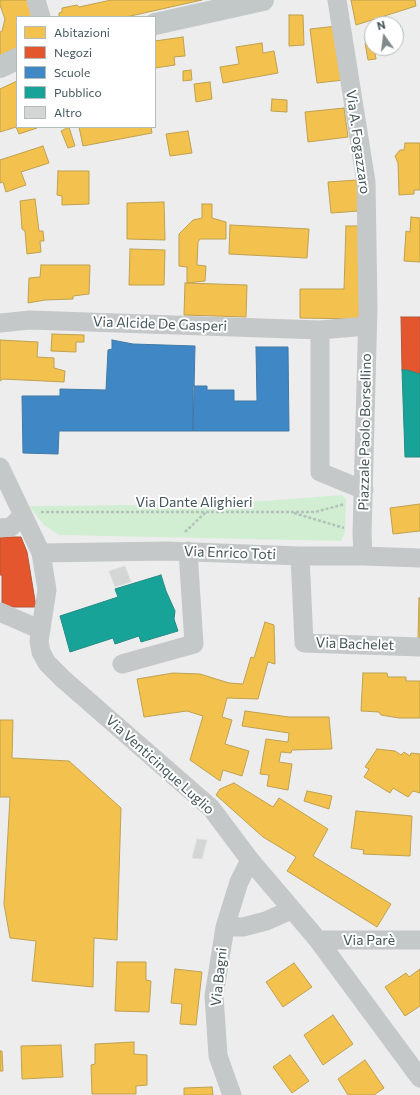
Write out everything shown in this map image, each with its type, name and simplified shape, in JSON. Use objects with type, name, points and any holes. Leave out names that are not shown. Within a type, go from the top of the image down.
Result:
[{"type":"main road","points":[[156,24],[263,0]]},
{"type":"main road","points":[[0,67],[16,59]]},
{"type":"street","points":[[36,0],[41,16]]},
{"type":"street","name":"Via A. Fogazzaro","points":[[337,0],[366,182],[368,317]]},
{"type":"street","name":"Via Alcide De Gasperi","points":[[0,322],[30,320],[320,330],[368,317]]},
{"type":"street","name":"Piazzale Paolo Borsellino","points":[[363,556],[362,534],[368,317]]},
{"type":"street","points":[[320,330],[320,472],[363,495]]},
{"type":"street","name":"Via Venticinque Luglio","points":[[0,467],[41,553],[47,590],[39,642],[41,652],[47,663],[63,679],[211,808],[250,860],[318,940],[420,1078]]},
{"type":"street","points":[[0,528],[11,527],[23,515]]},
{"type":"street","points":[[122,664],[194,644],[188,551]]},
{"type":"street","name":"Via Enrico Toti","points":[[41,553],[188,551],[300,556],[420,558]]},
{"type":"street","name":"Via Bachelet","points":[[300,556],[304,643],[420,647]]},
{"type":"street","points":[[0,612],[42,630]]},
{"type":"street","name":"Via Bagni","points":[[232,1095],[218,1056],[214,996],[225,927],[239,882],[250,860]]},
{"type":"street","points":[[225,927],[243,927],[266,921],[291,910]]},
{"type":"street","name":"Via Parè","points":[[318,940],[420,940]]},
{"type":"path","name":"Via Dante Alighieri","points":[[23,515],[31,512],[315,512],[363,495]]},
{"type":"path","points":[[290,512],[362,534]]},
{"type":"green space","points":[[342,495],[346,499],[345,532],[341,541],[59,535],[44,525],[29,506],[141,505],[265,501]]},
{"type":"building: Abitazioni","points":[[0,0],[28,0],[33,16],[16,16],[16,56],[0,58],[0,32],[2,31],[5,19],[0,5]]},
{"type":"building: Abitazioni","points":[[111,0],[202,0],[130,16],[59,16],[59,13],[62,12],[62,8],[77,5],[79,7]]},
{"type":"building: Abitazioni","points":[[351,0],[415,0],[416,6],[384,16],[364,16],[364,22],[356,25]]},
{"type":"building: Abitazioni","points":[[289,15],[303,15],[304,45],[289,46]]},
{"type":"building: Abitazioni","points":[[337,26],[344,80],[317,83],[310,29]]},
{"type":"building: Abitazioni","points":[[183,37],[185,56],[174,57],[175,65],[156,68],[156,41]]},
{"type":"building: Abitazioni","points":[[262,43],[263,53],[274,51],[278,73],[223,83],[220,67],[239,64],[236,47]]},
{"type":"building: Abitazioni","points":[[367,56],[375,56],[376,59],[368,60]]},
{"type":"building: Abitazioni","points":[[191,70],[192,80],[183,81],[183,71]]},
{"type":"building: Abitazioni","points":[[16,81],[16,127],[0,132],[0,89]]},
{"type":"building: Abitazioni","points":[[210,82],[212,99],[196,102],[194,84]]},
{"type":"building: Abitazioni","points":[[272,99],[287,100],[287,112],[271,111]]},
{"type":"building: Abitazioni","points":[[344,108],[348,137],[308,142],[305,112]]},
{"type":"building: Abitazioni","points":[[16,128],[37,128],[19,134]]},
{"type":"building: Abitazioni","points":[[69,128],[75,146],[68,148],[61,131]]},
{"type":"building: Abitazioni","points":[[79,128],[151,128],[152,133],[83,146]]},
{"type":"building: Abitazioni","points":[[188,131],[192,153],[170,156],[166,134]]},
{"type":"building: Abitazioni","points":[[405,143],[420,143],[420,190],[414,190],[414,194],[399,195],[398,163],[395,156],[400,150],[404,150]]},
{"type":"building: Abitazioni","points":[[43,146],[49,163],[21,172],[26,185],[6,192],[3,182],[0,183],[0,160]]},
{"type":"building: Abitazioni","points":[[58,171],[89,171],[89,204],[62,205],[62,196],[57,195]]},
{"type":"building: Abitazioni","points":[[357,180],[359,211],[331,213],[328,182]]},
{"type":"building: Abitazioni","points":[[35,199],[39,231],[43,231],[44,241],[40,241],[41,252],[27,254],[25,231],[22,229],[20,201]]},
{"type":"building: Abitazioni","points":[[164,202],[165,240],[127,239],[127,203]]},
{"type":"building: Abitazioni","points":[[202,204],[212,204],[212,218],[226,222],[226,239],[200,239],[198,242],[197,265],[206,266],[205,281],[187,283],[187,267],[179,266],[179,234],[193,220],[202,218]]},
{"type":"building: Abitazioni","points":[[411,217],[420,218],[420,262],[404,261],[406,231],[410,232]]},
{"type":"building: Abitazioni","points":[[230,225],[309,229],[307,258],[229,254]]},
{"type":"building: Abitazioni","points":[[346,226],[361,226],[359,319],[300,318],[300,289],[344,289]]},
{"type":"building: Abitazioni","points":[[130,249],[165,250],[164,285],[129,285]]},
{"type":"building: Abitazioni","points":[[41,265],[90,265],[89,294],[73,296],[73,299],[45,300],[28,303],[29,278],[40,277]]},
{"type":"building: Abitazioni","points":[[185,283],[247,285],[246,317],[184,315]]},
{"type":"building: Abitazioni","points":[[52,334],[84,335],[84,342],[76,342],[76,352],[51,351]]},
{"type":"building: Abitazioni","points":[[0,340],[38,342],[37,357],[54,358],[54,368],[65,371],[64,382],[3,379],[0,381]]},
{"type":"building: Abitazioni","points":[[420,504],[420,531],[393,534],[390,508]]},
{"type":"building: Abitazioni","points":[[419,598],[420,638],[418,638]]},
{"type":"building: Abitazioni","points":[[265,622],[274,625],[275,664],[268,662],[258,699],[227,698],[222,717],[232,720],[225,744],[249,751],[242,776],[223,770],[220,781],[190,760],[203,716],[187,711],[144,717],[137,679],[173,673],[200,674],[229,683],[243,684],[251,657],[254,658]]},
{"type":"building: Abitazioni","points":[[363,673],[387,673],[388,677],[406,677],[406,681],[420,681],[420,718],[399,718],[381,715],[379,712],[361,711]]},
{"type":"building: Abitazioni","points":[[245,711],[289,717],[329,717],[332,749],[292,750],[291,753],[281,752],[279,762],[292,764],[288,790],[267,786],[269,775],[260,774],[266,739],[288,742],[289,733],[242,726]]},
{"type":"building: Abitazioni","points":[[0,720],[13,720],[12,758],[69,761],[121,808],[117,940],[94,938],[93,987],[32,981],[36,941],[10,938],[4,904],[10,797],[0,797]]},
{"type":"building: Abitazioni","points":[[377,749],[395,751],[401,755],[404,752],[410,756],[411,753],[420,754],[420,793],[413,791],[408,797],[393,788],[390,793],[364,777],[369,769],[365,767]]},
{"type":"building: Abitazioni","points":[[234,783],[273,807],[279,798],[328,829],[313,856],[391,904],[377,927],[287,871],[296,857],[263,837],[216,795],[220,789]]},
{"type":"building: Abitazioni","points":[[307,791],[332,796],[329,809],[304,801]]},
{"type":"building: Abitazioni","points":[[356,811],[412,816],[410,856],[363,854],[364,850],[351,848]]},
{"type":"building: Abitazioni","points":[[117,962],[146,962],[146,980],[151,981],[149,1012],[115,1011]]},
{"type":"building: Abitazioni","points":[[294,963],[312,987],[283,1007],[266,982]]},
{"type":"building: Abitazioni","points":[[175,969],[202,972],[196,1025],[180,1024],[182,1004],[171,1003]]},
{"type":"building: Abitazioni","points":[[420,969],[420,1006],[405,1016],[385,987],[406,973],[409,977]]},
{"type":"building: Abitazioni","points":[[333,1015],[353,1044],[323,1065],[304,1035]]},
{"type":"building: Abitazioni","points":[[134,1042],[134,1054],[147,1055],[147,1085],[136,1086],[136,1094],[92,1094],[91,1065],[95,1064],[95,1044]]},
{"type":"building: Abitazioni","points":[[61,1045],[63,1077],[22,1079],[21,1046]]},
{"type":"building: Abitazioni","points":[[0,1051],[2,1051],[3,1071],[0,1071]]},
{"type":"building: Abitazioni","points":[[290,1055],[309,1081],[292,1093],[273,1067]]},
{"type":"building: Abitazioni","points":[[365,1060],[384,1088],[374,1095],[348,1095],[338,1079]]},
{"type":"building: Abitazioni","points":[[212,1087],[213,1095],[184,1095],[184,1088]]},
{"type":"building: Negozi","points":[[401,317],[420,317],[420,374],[402,370]]},
{"type":"building: Negozi","points":[[0,537],[21,537],[27,552],[36,607],[2,607]]},
{"type":"building: Scuole","points":[[112,340],[133,344],[195,346],[193,431],[59,431],[58,454],[23,453],[22,396],[60,396],[60,389],[106,390],[108,350],[112,349]]},
{"type":"building: Scuole","points":[[256,347],[288,347],[289,431],[193,431],[193,386],[207,386],[207,390],[234,390],[234,401],[257,401]]},
{"type":"building: Pubblico","points":[[402,370],[420,374],[420,457],[405,457]]},
{"type":"building: Pubblico","points":[[161,575],[175,611],[174,619],[178,631],[141,642],[139,636],[115,644],[113,638],[70,652],[60,616],[118,597],[115,589]]},
{"type":"building: Altro","points":[[125,566],[131,582],[115,587],[109,571]]},
{"type":"building: Altro","points":[[197,839],[207,840],[202,859],[192,858]]}]
